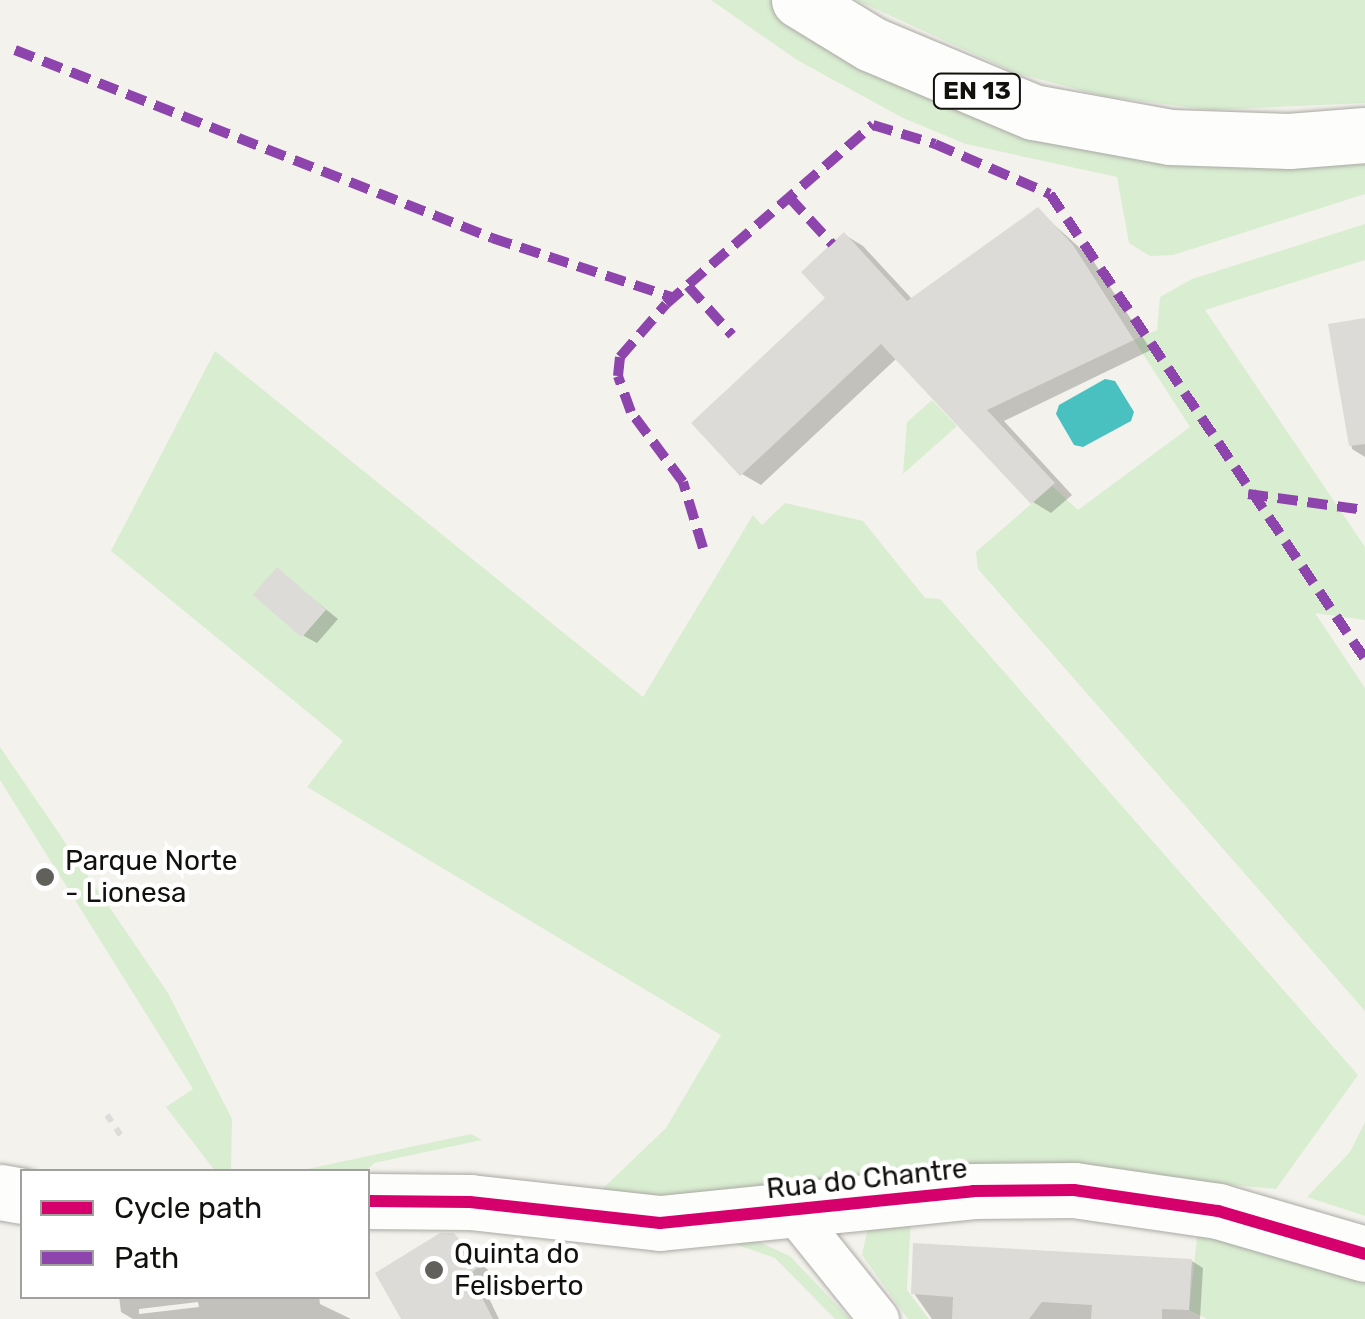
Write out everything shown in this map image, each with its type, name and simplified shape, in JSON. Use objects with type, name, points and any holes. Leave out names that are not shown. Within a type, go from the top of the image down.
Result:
[{"type":"street","name":"EN 13","points":[[799,0],[871,44],[1033,112],[1190,138],[1365,135]]},
{"type":"street","name":"Rua do Chantre","points":[[370,1201],[470,1202],[660,1223],[973,1191],[1074,1190],[1218,1211],[1365,1254]]},
{"type":"street","points":[[792,1212],[879,1319]]},
{"type":"path","points":[[107,1115],[122,1137]]},
{"type":"green space","points":[[711,0],[772,0],[884,67],[1365,148],[1365,194],[1173,255],[1150,256],[1129,243],[1117,177],[966,144],[903,118],[797,60]]},
{"type":"green space","points":[[856,0],[1365,0],[1365,103],[1210,110],[1103,96],[1016,73]]},
{"type":"green space","points":[[1365,224],[1365,260],[1205,310],[1365,547],[1365,620],[1315,613],[1365,688],[1365,1011],[978,569],[976,552],[1052,486],[1078,510],[1190,427],[1134,340],[1157,330],[1160,297],[1192,279]]},
{"type":"green space","points":[[215,351],[643,697],[753,515],[762,525],[785,503],[863,521],[925,598],[940,599],[1358,1075],[1276,1189],[1212,1183],[732,1199],[595,1196],[666,1128],[721,1035],[307,787],[343,741],[111,551]]},
{"type":"green space","points":[[932,400],[957,426],[903,474],[907,422]]},
{"type":"green space","points":[[0,747],[168,993],[232,1119],[231,1169],[213,1169],[166,1107],[193,1089],[0,780]]},
{"type":"green space","points":[[1365,1122],[1365,1216],[1307,1197],[1350,1152]]},
{"type":"green space","points":[[471,1134],[482,1140],[374,1163],[368,1169],[307,1169]]},
{"type":"green space","points":[[911,1217],[907,1290],[929,1319],[908,1319],[862,1255],[868,1227]]},
{"type":"green space","points":[[1198,1229],[1365,1270],[1365,1319],[1207,1319],[1189,1310]]},
{"type":"green space","points":[[718,1238],[752,1239],[790,1256],[850,1319],[835,1319],[775,1258]]},
{"type":"water","points":[[1105,379],[1115,381],[1134,412],[1131,421],[1083,447],[1074,445],[1056,414],[1059,405]]},
{"type":"building","points":[[1038,207],[1073,245],[1134,340],[987,410],[1055,483],[1031,504],[881,344],[740,476],[691,423],[825,298],[801,272],[844,232],[907,301]]},
{"type":"building","points":[[1365,318],[1365,444],[1349,446],[1328,324]]},
{"type":"building","points":[[277,567],[326,610],[302,638],[253,595]]},
{"type":"building","name":"Quinta do Felisberto","points":[[440,1233],[454,1233],[480,1265],[470,1274],[493,1319],[401,1319],[375,1273]]},
{"type":"building","points":[[913,1243],[1192,1259],[1189,1310],[1162,1309],[1162,1319],[1091,1319],[1092,1305],[1042,1302],[1029,1319],[952,1319],[953,1297],[911,1294]]},
{"type":"marked path","points":[[15,50],[492,238],[674,298]]},
{"type":"marked path","points":[[703,548],[683,482],[631,412],[618,376],[620,357],[666,304],[873,125],[935,144],[1050,194],[1365,659]]},
{"type":"marked path","points":[[789,197],[832,244]]},
{"type":"marked path","points":[[688,286],[732,335]]},
{"type":"marked path","points":[[1248,494],[1365,510]]},
{"type":"cycle path","points":[[370,1201],[470,1202],[660,1223],[973,1191],[1074,1190],[1218,1211],[1365,1254]]},
{"type":"place","name":"Parque Norte - Lionesa","points":[[45,877]]},
{"type":"place","name":"Quinta do Felisberto","points":[[434,1270]]}]
